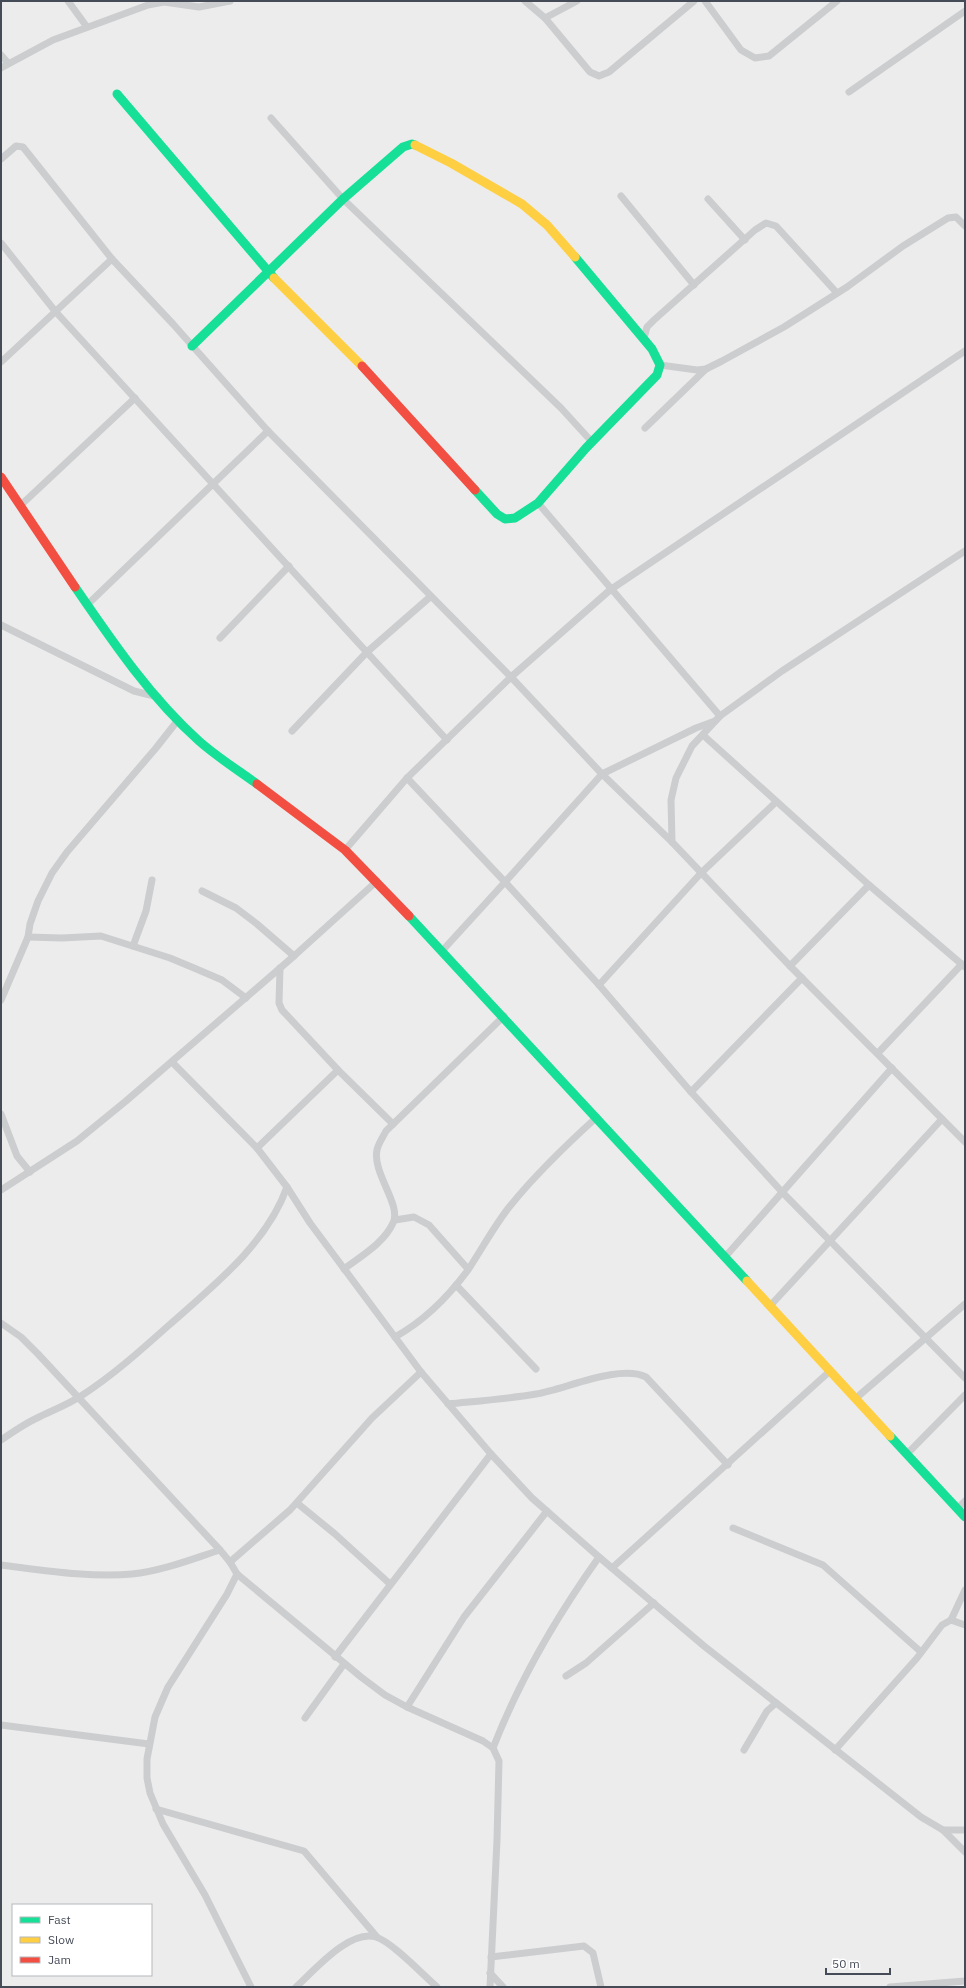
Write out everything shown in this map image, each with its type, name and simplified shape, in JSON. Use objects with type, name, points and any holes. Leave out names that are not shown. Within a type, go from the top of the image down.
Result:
[{"type":"street","points":[[68,1],[87,27]]},
{"type":"street","points":[[1,68],[53,40],[157,3],[185,3],[199,7],[230,1]]},
{"type":"street","points":[[525,1],[545,18],[590,72],[599,76],[609,72],[694,1]]},
{"type":"street","points":[[545,18],[577,1]]},
{"type":"street","points":[[705,1],[741,50],[755,58],[769,56],[837,1]]},
{"type":"street","points":[[849,92],[965,11]]},
{"type":"street","points":[[1,55],[8,63]]},
{"type":"street","points":[[117,94],[268,272],[342,344],[497,514],[504,519],[515,518],[538,503],[592,442],[657,375],[660,365],[644,338],[597,281],[547,225],[537,216],[522,204],[451,163],[417,145],[408,144],[343,199],[268,272],[192,346]]},
{"type":"street","points":[[271,118],[343,199],[561,408],[592,442]]},
{"type":"street","points":[[1,159],[16,146],[23,147],[112,259],[268,431],[430,597],[511,677],[602,774],[672,842],[790,966],[965,1142]]},
{"type":"street","points":[[621,196],[694,285]]},
{"type":"street","points":[[708,199],[744,240]]},
{"type":"street","points":[[645,428],[706,369],[784,327],[837,294],[903,246],[948,218],[956,217],[965,226]]},
{"type":"street","points":[[644,338],[648,327],[654,320],[761,225],[772,223],[837,294]]},
{"type":"street","points":[[1,243],[55,311],[214,483],[447,740]]},
{"type":"street","points":[[1,362],[112,259]]},
{"type":"street","points":[[345,850],[407,778],[511,677],[610,590],[965,351]]},
{"type":"street","points":[[660,365],[689,370],[706,369]]},
{"type":"street","points":[[21,505],[135,398]]},
{"type":"street","points":[[87,605],[268,431]]},
{"type":"street","points":[[1,477],[87,605],[128,660],[178,720],[211,750],[345,850],[377,882],[504,1016],[965,1517]]},
{"type":"street","points":[[538,503],[719,718]]},
{"type":"street","points":[[672,842],[671,800],[676,778],[692,746],[719,718],[782,671],[965,551]]},
{"type":"street","points":[[220,638],[289,566]]},
{"type":"street","points":[[292,731],[367,652],[430,597]]},
{"type":"street","points":[[1,625],[134,691],[158,697]]},
{"type":"street","points":[[442,951],[602,774],[719,718]]},
{"type":"street","points":[[1,1000],[28,937],[30,924],[38,901],[52,873],[77,839],[156,748],[178,720]]},
{"type":"street","points":[[703,735],[869,885],[964,966],[878,1053]]},
{"type":"street","points":[[407,778],[505,882],[599,986],[691,1092],[783,1193],[831,1240],[965,1378]]},
{"type":"street","points":[[599,986],[701,873],[776,802]]},
{"type":"street","points":[[133,946],[148,905],[152,880]]},
{"type":"street","points":[[1,1190],[77,1141],[172,1062],[377,882]]},
{"type":"street","points":[[790,966],[869,885]]},
{"type":"street","points":[[202,891],[236,908],[294,956]]},
{"type":"street","points":[[28,937],[62,938],[96,935],[170,958],[222,980],[246,998]]},
{"type":"street","points":[[280,968],[280,1006],[338,1070],[393,1124]]},
{"type":"street","points":[[691,1092],[802,978]]},
{"type":"street","points":[[344,1269],[376,1244],[392,1225],[394,1220],[394,1211],[380,1175],[377,1150],[386,1131],[504,1016]]},
{"type":"street","points":[[172,1062],[257,1148],[287,1187],[310,1223],[421,1372],[491,1454],[547,1511],[612,1568],[776,1703],[921,1818],[943,1830],[965,1852]]},
{"type":"street","points":[[725,1257],[892,1068]]},
{"type":"street","points":[[257,1148],[338,1070]]},
{"type":"street","points":[[1,1114],[17,1156],[30,1172]]},
{"type":"street","points":[[395,1337],[412,1328],[456,1285],[509,1207],[546,1165],[597,1117]]},
{"type":"street","points":[[770,1306],[942,1119]]},
{"type":"street","points":[[1,1440],[36,1418],[79,1398],[117,1370],[219,1281],[262,1232],[277,1211],[287,1187]]},
{"type":"street","points":[[394,1220],[414,1217],[428,1225],[468,1269]]},
{"type":"street","points":[[456,1285],[536,1369]]},
{"type":"street","points":[[855,1398],[965,1304]]},
{"type":"street","points":[[1,1323],[21,1337],[79,1398],[220,1550],[230,1562],[237,1574],[335,1657],[385,1695],[407,1707],[483,1741],[492,1748],[499,1761],[499,1776],[496,1818],[497,1840],[490,1987]]},
{"type":"street","points":[[612,1568],[728,1465],[830,1371]]},
{"type":"street","points":[[230,1562],[297,1503],[372,1418],[421,1372]]},
{"type":"street","points":[[448,1404],[538,1394],[600,1377],[631,1372],[639,1373],[646,1377],[728,1465]]},
{"type":"street","points":[[907,1454],[965,1395]]},
{"type":"street","points":[[335,1657],[491,1454]]},
{"type":"street","points":[[957,1509],[965,1501]]},
{"type":"street","points":[[297,1503],[335,1534],[390,1584]]},
{"type":"street","points":[[407,1707],[464,1617],[547,1511]]},
{"type":"street","points":[[733,1528],[823,1565],[921,1652]]},
{"type":"street","points":[[1,1565],[75,1573],[110,1575],[132,1574],[150,1571],[220,1550]]},
{"type":"street","points":[[492,1748],[535,1660],[578,1587],[599,1557]]},
{"type":"street","points":[[237,1574],[227,1594],[168,1686],[155,1717],[147,1759],[147,1778],[156,1809],[205,1895],[251,1987]]},
{"type":"street","points":[[835,1750],[921,1652],[942,1625],[951,1620],[965,1590]]},
{"type":"street","points":[[566,1676],[586,1663],[654,1603]]},
{"type":"street","points":[[951,1620],[965,1625]]},
{"type":"street","points":[[305,1718],[344,1664]]},
{"type":"street","points":[[744,1750],[767,1711],[776,1703]]},
{"type":"street","points":[[1,1726],[150,1744]]},
{"type":"street","points":[[156,1809],[304,1851],[377,1937],[395,1949],[437,1987]]},
{"type":"street","points":[[943,1830],[965,1830]]},
{"type":"street","points":[[296,1987],[343,1944],[368,1936],[377,1937]]},
{"type":"street","points":[[491,1957],[584,1946],[593,1954],[601,1987]]},
{"type":"street","points":[[490,1973],[503,1987]]},
{"type":"street","points":[[890,1987],[965,1981]]},
{"type":"traffic: fast","points":[[117,94],[274,278]]},
{"type":"traffic: fast","points":[[192,346],[343,199],[403,147],[412,144],[415,145]]},
{"type":"traffic: fast","points":[[475,490],[497,514],[505,519],[515,518],[538,503],[586,448],[657,375],[660,365],[652,349],[575,257]]},
{"type":"traffic: fast","points":[[75,587],[132,668],[164,706],[206,747],[257,784]]},
{"type":"traffic: fast","points":[[409,916],[747,1281]]},
{"type":"traffic: fast","points":[[890,1436],[965,1517]]},
{"type":"traffic: slow","points":[[415,145],[451,163],[522,204],[547,225],[575,257]]},
{"type":"traffic: slow","points":[[274,278],[362,366]]},
{"type":"traffic: slow","points":[[747,1281],[890,1436]]},
{"type":"traffic: jam","points":[[362,366],[475,490]]},
{"type":"traffic: jam","points":[[1,477],[75,587]]},
{"type":"traffic: jam","points":[[257,784],[345,850],[409,916]]}]
